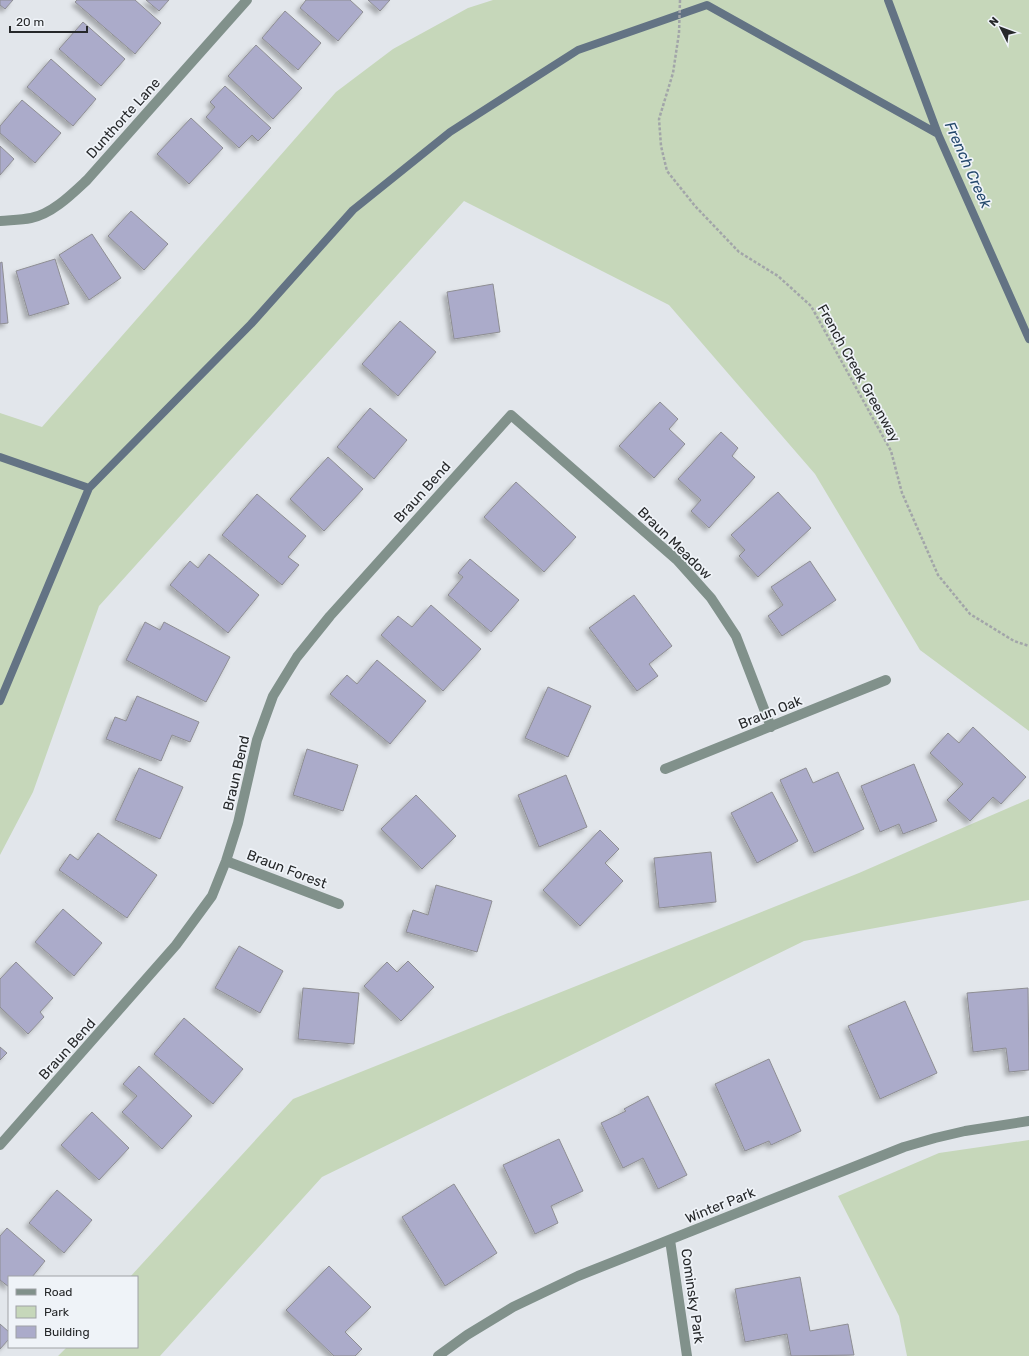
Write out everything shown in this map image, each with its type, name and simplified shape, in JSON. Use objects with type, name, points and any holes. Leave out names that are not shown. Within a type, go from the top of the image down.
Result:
[{"type":"street","name":"Dunthorte Lane","points":[[0,221],[32,218],[51,209],[77,189],[87,180],[247,0]]},
{"type":"street","name":"Braun Meadow","points":[[511,415],[677,560],[711,598],[736,636],[771,727]]},
{"type":"street","name":"Braun Bend","points":[[0,1145],[176,945],[212,896],[226,861],[238,823],[257,740],[273,696],[297,657],[330,616],[511,415]]},
{"type":"street","name":"Braun Oak","points":[[665,769],[886,680]]},
{"type":"street","name":"Braun Forest","points":[[226,861],[339,904]]},
{"type":"street","name":"Winter Park","points":[[438,1356],[467,1335],[513,1307],[578,1276],[904,1147],[965,1131],[1029,1121]]},
{"type":"street","name":"Cominsky Park","points":[[670,1240],[687,1356]]},
{"type":"path","name":"French Creek Greenway","points":[[680,0],[679,33],[673,73],[659,119],[661,146],[667,171],[695,206],[739,252],[778,276],[811,306],[891,451],[902,493],[938,575],[970,614],[1014,641],[1029,646]]},
{"type":"green space","points":[[493,0],[1029,0],[1029,731],[920,650],[815,474],[669,305],[464,201],[99,606],[33,792],[0,855],[0,413],[42,427],[336,92],[393,49],[468,8]]},
{"type":"green space","points":[[1029,799],[1029,900],[804,941],[322,1177],[160,1356],[58,1356],[66,1348],[138,1348],[138,1276],[131,1276],[293,1099],[859,873]]},
{"type":"green space","points":[[1029,1140],[1029,1356],[907,1356],[899,1316],[838,1196],[939,1153]]},
{"type":"building","points":[[0,0],[13,0],[5,9],[0,5]]},
{"type":"building","points":[[77,0],[135,0],[161,23],[135,54],[75,2]]},
{"type":"building","points":[[146,0],[169,0],[159,11]]},
{"type":"building","points":[[306,0],[350,0],[363,12],[338,41],[300,8]]},
{"type":"building","points":[[368,0],[390,0],[380,11]]},
{"type":"building","points":[[285,11],[321,43],[298,70],[262,38]]},
{"type":"building","points":[[83,22],[125,59],[101,86],[59,49]]},
{"type":"building","points":[[256,45],[302,88],[273,119],[228,76]]},
{"type":"building","points":[[51,59],[96,99],[73,126],[27,87]]},
{"type":"building","points":[[225,86],[271,128],[258,141],[252,135],[239,148],[206,117],[215,107],[210,102]]},
{"type":"building","points":[[22,100],[61,133],[35,163],[0,133],[0,126]]},
{"type":"building","points":[[191,118],[223,148],[189,184],[157,154]]},
{"type":"building","points":[[0,146],[14,159],[0,175]]},
{"type":"building","points":[[131,211],[168,244],[144,270],[108,236]]},
{"type":"building","points":[[92,234],[121,278],[89,300],[59,255]]},
{"type":"building","points":[[55,259],[69,304],[29,316],[16,271]]},
{"type":"building","points":[[2,262],[8,323],[0,324],[0,263]]},
{"type":"building","points":[[493,284],[500,332],[454,339],[447,292]]},
{"type":"building","points":[[400,321],[436,352],[398,396],[362,364]]},
{"type":"building","points":[[660,402],[678,419],[669,429],[685,444],[654,478],[619,446]]},
{"type":"building","points":[[370,408],[407,440],[374,479],[337,447]]},
{"type":"building","points":[[721,432],[738,448],[732,456],[755,477],[709,528],[691,511],[701,500],[678,479]]},
{"type":"building","points":[[328,457],[363,489],[324,531],[290,499]]},
{"type":"building","points":[[516,482],[576,537],[544,572],[484,517]]},
{"type":"building","points":[[778,492],[811,528],[758,577],[739,556],[745,550],[731,535]]},
{"type":"building","points":[[257,494],[306,536],[288,557],[299,565],[282,585],[222,535]]},
{"type":"building","points":[[209,554],[259,595],[228,633],[170,585],[190,561],[198,568]]},
{"type":"building","points":[[470,559],[519,600],[491,632],[448,595],[463,577],[458,573]]},
{"type":"building","points":[[810,561],[836,600],[782,636],[768,616],[783,605],[771,587]]},
{"type":"building","points":[[634,595],[672,646],[649,664],[658,676],[637,691],[589,628]]},
{"type":"building","points":[[431,605],[481,649],[443,691],[381,635],[398,616],[412,627]]},
{"type":"building","points":[[145,622],[160,630],[164,622],[230,657],[206,702],[126,660]]},
{"type":"building","points":[[377,660],[426,701],[390,744],[330,694],[347,675],[357,684]]},
{"type":"building","points":[[548,687],[591,706],[568,757],[525,738]]},
{"type":"building","points":[[137,696],[199,722],[190,742],[172,735],[161,761],[106,739],[115,717],[126,721]]},
{"type":"building","points":[[973,727],[1026,777],[1001,804],[993,797],[970,821],[947,800],[963,784],[930,753],[948,733],[959,743]]},
{"type":"building","points":[[307,749],[358,765],[343,811],[293,795]]},
{"type":"building","points":[[914,764],[937,821],[903,834],[899,824],[880,832],[861,786]]},
{"type":"building","points":[[139,768],[183,787],[160,839],[115,820]]},
{"type":"building","points":[[806,768],[813,783],[838,772],[864,829],[814,853],[780,780]]},
{"type":"building","points":[[566,775],[587,827],[539,847],[518,795]]},
{"type":"building","points":[[772,792],[798,841],[757,863],[731,813]]},
{"type":"building","points":[[416,795],[456,836],[422,869],[381,829]]},
{"type":"building","points":[[600,830],[619,849],[605,863],[623,881],[580,926],[543,890]]},
{"type":"building","points":[[98,833],[157,875],[127,918],[59,870],[70,854],[78,860]]},
{"type":"building","points":[[711,852],[716,902],[659,908],[654,858]]},
{"type":"building","points":[[436,885],[492,901],[477,952],[406,932],[413,910],[428,915]]},
{"type":"building","points":[[63,909],[102,943],[74,976],[35,942]]},
{"type":"building","points":[[239,946],[283,971],[260,1013],[215,988]]},
{"type":"building","points":[[408,961],[434,987],[401,1021],[364,986],[387,962],[397,972]]},
{"type":"building","points":[[16,962],[53,998],[40,1012],[44,1017],[28,1034],[0,1007],[0,979]]},
{"type":"building","points":[[303,988],[359,993],[354,1044],[298,1039]]},
{"type":"building","points":[[1028,988],[1029,1070],[1009,1072],[1006,1048],[973,1052],[967,993]]},
{"type":"building","points":[[905,1001],[937,1073],[880,1099],[848,1026]]},
{"type":"building","points":[[184,1018],[243,1069],[213,1104],[154,1054]]},
{"type":"building","points":[[0,1047],[7,1053],[0,1060]]},
{"type":"building","points":[[769,1059],[801,1131],[771,1145],[769,1141],[745,1151],[715,1084]]},
{"type":"building","points":[[139,1066],[192,1116],[162,1149],[122,1112],[137,1096],[123,1084]]},
{"type":"building","points":[[648,1096],[687,1175],[658,1189],[643,1158],[623,1168],[601,1123],[626,1111],[624,1109]]},
{"type":"building","points":[[92,1112],[129,1148],[99,1180],[61,1145]]},
{"type":"building","points":[[559,1139],[583,1191],[551,1206],[558,1223],[535,1234],[503,1165]]},
{"type":"building","points":[[454,1184],[497,1253],[445,1286],[402,1217]]},
{"type":"building","points":[[57,1190],[92,1220],[64,1253],[29,1223]]},
{"type":"building","points":[[7,1228],[45,1261],[33,1276],[8,1276],[8,1286],[0,1280],[0,1236]]},
{"type":"building","points":[[329,1266],[371,1307],[345,1332],[362,1349],[355,1356],[334,1356],[286,1310]]},
{"type":"building","points":[[800,1277],[810,1331],[848,1324],[854,1355],[791,1356],[787,1334],[745,1342],[735,1289]]},
{"type":"building","points":[[0,1324],[8,1331],[8,1340],[0,1349]]},
{"type":"waterway","name":"French Creek","points":[[888,0],[938,134],[1029,339]]},
{"type":"waterway","points":[[0,701],[89,488],[251,324],[353,210],[450,132],[578,50],[707,5],[938,134]]},
{"type":"waterway","points":[[0,457],[89,488]]}]
